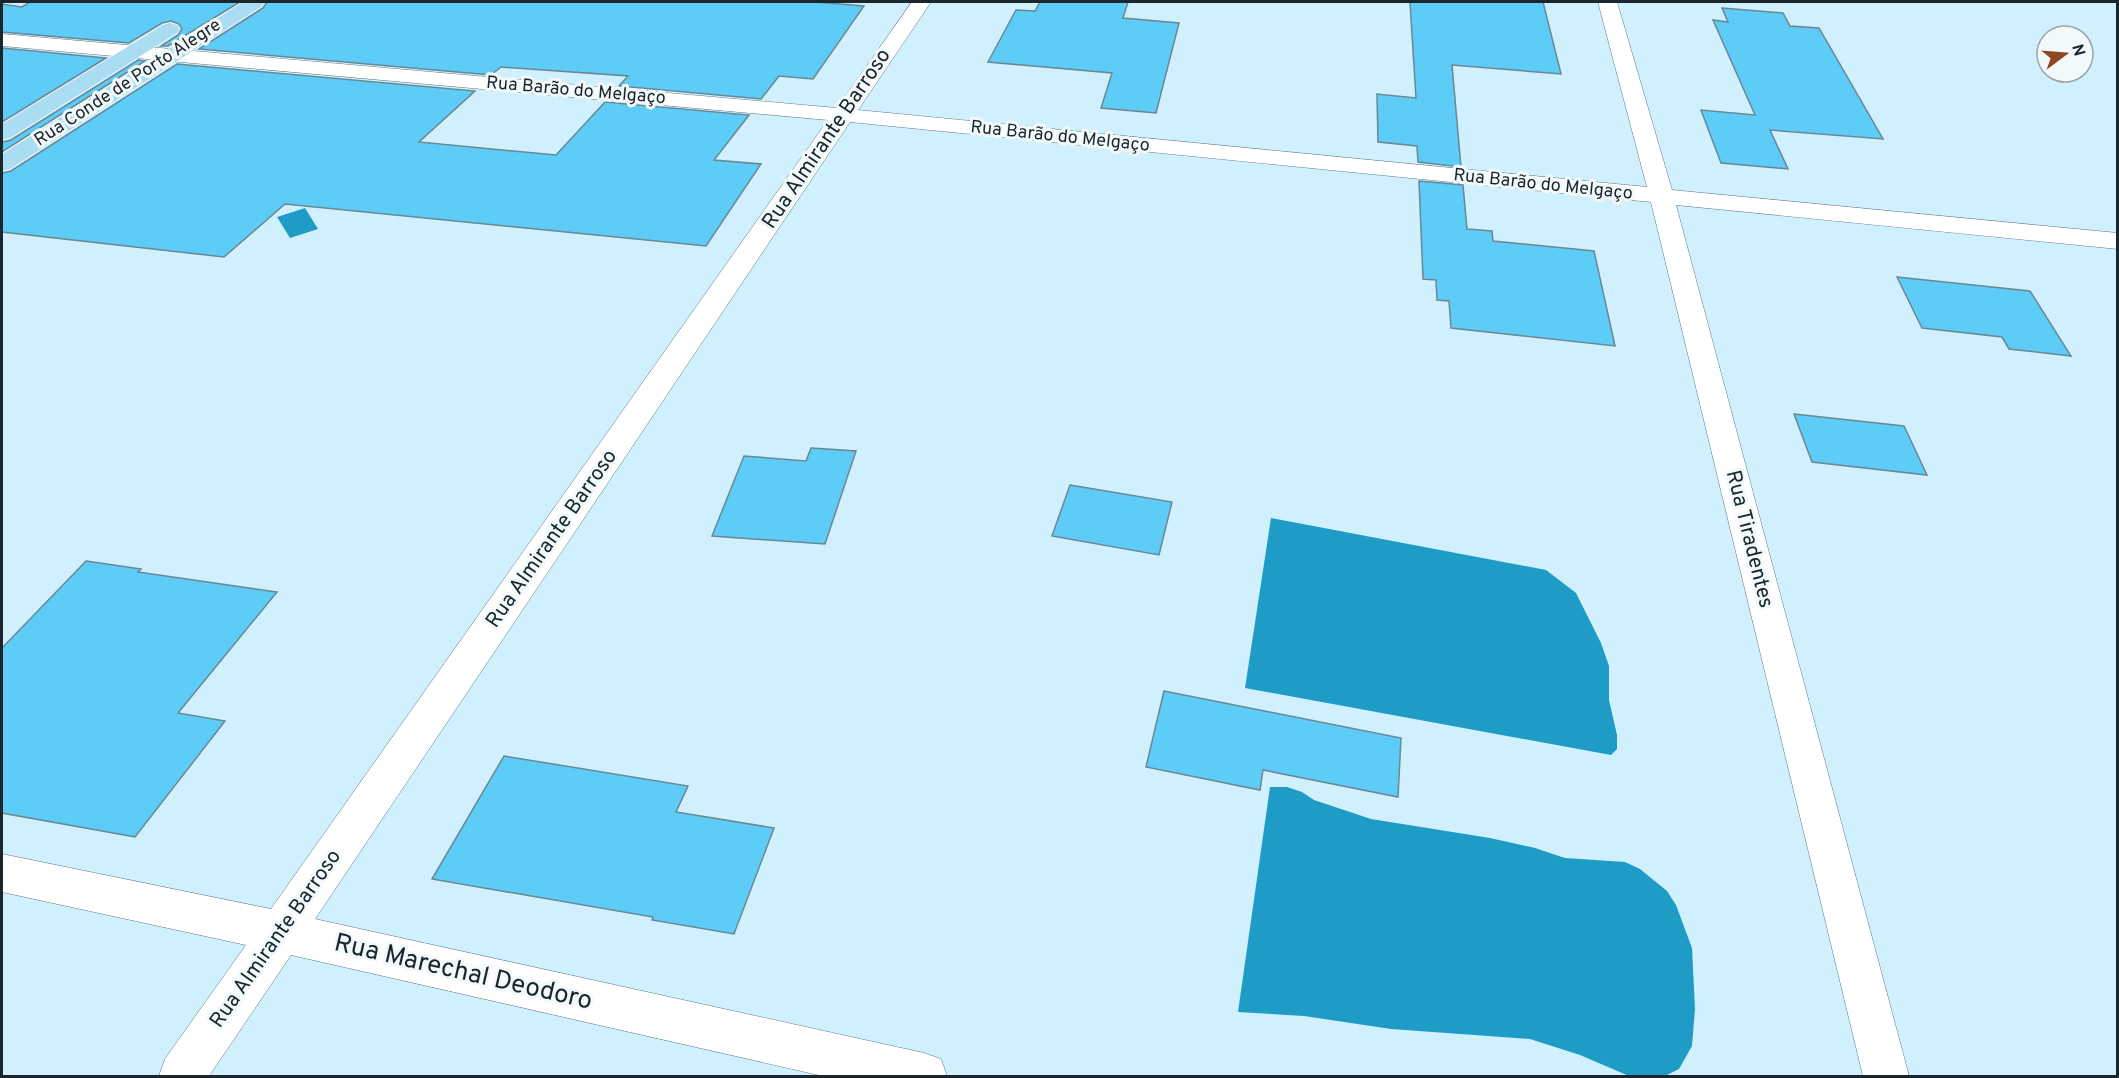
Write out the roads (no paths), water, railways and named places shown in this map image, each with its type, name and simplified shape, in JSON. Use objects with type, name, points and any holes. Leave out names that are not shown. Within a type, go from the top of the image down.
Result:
[{"type":"main road","name":"Rua Conde de Porto Alegre","points":[[2,164],[255,2]]},
{"type":"main road","name":"Rua Conde de Porto Alegre","points":[[2,133],[184,20]]},
{"type":"street","name":"Rua Almirante Barroso","points":[[182,1077],[921,2]]},
{"type":"street","name":"Rua Tiradentes","points":[[1608,2],[1662,197],[1886,1077]]},
{"type":"street","name":"Rua Barão do Melgaço","points":[[2,40],[844,115],[2118,241]]},
{"type":"street","name":"Rua Marechal Deodoro","points":[[2,873],[281,932],[924,1077]]},
{"type":"water","points":[[305,208],[318,229],[290,238],[277,217]]},
{"type":"water","points":[[1271,518],[1546,570],[1576,593],[1601,643],[1609,666],[1609,700],[1617,735],[1617,749],[1611,755],[1245,688]]},
{"type":"water","points":[[1270,787],[1287,787],[1302,792],[1314,800],[1371,819],[1490,838],[1535,848],[1565,858],[1625,862],[1640,869],[1667,891],[1676,905],[1692,948],[1695,1009],[1692,1046],[1679,1069],[1665,1076],[1629,1076],[1580,1055],[1530,1039],[1391,1029],[1304,1016],[1238,1012]]}]
